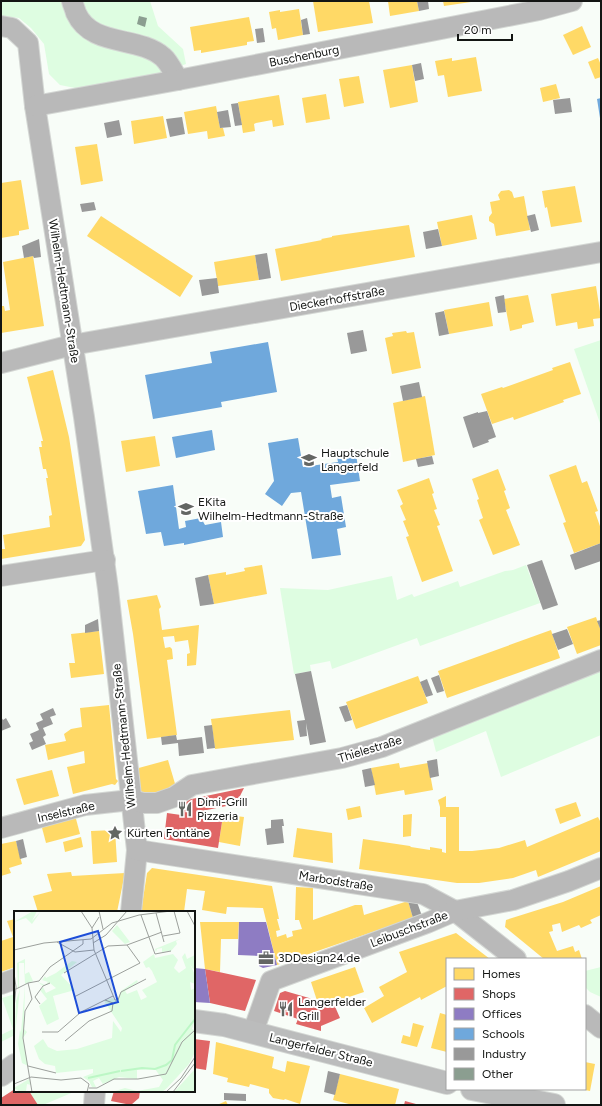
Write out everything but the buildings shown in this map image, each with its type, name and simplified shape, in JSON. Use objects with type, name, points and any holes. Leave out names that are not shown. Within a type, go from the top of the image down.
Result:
[{"type":"main road","name":"Langerfelder Straße","points":[[195,1021],[224,1025],[253,1032],[446,1083]]},
{"type":"main road","points":[[1,1074],[14,1066]]},
{"type":"main road","points":[[477,1090],[554,1105]]},
{"type":"street","points":[[72,1],[79,18],[88,28],[101,36],[146,48],[163,57],[178,80]]},
{"type":"street","name":"Buschenburg","points":[[35,106],[178,80],[539,10],[572,1]]},
{"type":"street","name":"Wilhelm-Hedtmann-Straße","points":[[6,27],[28,43],[35,106],[84,417],[104,560],[137,850],[131,911]]},
{"type":"street","name":"Dieckerhoffstraße","points":[[1,363],[72,345],[601,252]]},
{"type":"street","points":[[1,576],[104,560]]},
{"type":"street","name":"Thielestraße","points":[[131,800],[143,803],[157,803],[174,797],[192,785],[342,758],[382,747],[601,660]]},
{"type":"street","name":"Inselstraße","points":[[1,828],[85,805],[131,800]]},
{"type":"street","name":"Marbodstraße","points":[[137,850],[423,894],[455,911],[515,958]]},
{"type":"street","name":"Leibuschstraße","points":[[253,1032],[271,981],[427,923],[455,911],[513,900],[601,868]]},
{"type":"street","points":[[1,984],[14,979]]},
{"type":"street","points":[[586,1016],[601,1028]]},
{"type":"street","points":[[94,1105],[95,1092]]},
{"type":"green space","points":[[1,1],[150,1],[158,26],[183,49],[186,64],[158,74],[90,88],[75,88],[60,85],[49,74],[44,44],[31,28],[19,18],[1,17]]},
{"type":"green space","points":[[601,340],[601,426],[574,349]]},
{"type":"green space","points":[[526,565],[540,603],[420,646],[417,638],[332,669],[330,661],[310,665],[311,671],[294,674],[280,588],[328,590],[392,576],[397,600],[412,594],[414,597],[458,581],[460,587]]},
{"type":"green space","points":[[601,669],[601,735],[501,777],[486,731],[436,752],[432,736],[553,690],[560,683]]},
{"type":"green space","points":[[601,967],[601,997],[590,992],[586,988],[586,971]]},
{"type":"green space","points":[[14,994],[14,1036],[1,1042],[1,1035],[13,1029],[2,998]]},
{"type":"green space","points":[[30,1092],[74,1092],[43,1105],[38,1105]]},
{"type":"place","name":"Hauptschule Langerfeld","points":[[309,460]]},
{"type":"place","name":"EKita Wilhelm-Hedtmann-Straße","points":[[186,509]]},
{"type":"place","name":"Dimi-Grill Pizzeria","points":[[185,809]]},
{"type":"place","name":"Kürten Fontäne","points":[[115,833]]},
{"type":"place","name":"3DDesign24.de","points":[[266,958]]},
{"type":"place","name":"Langerfelder Grill","points":[[286,1009]]}]
